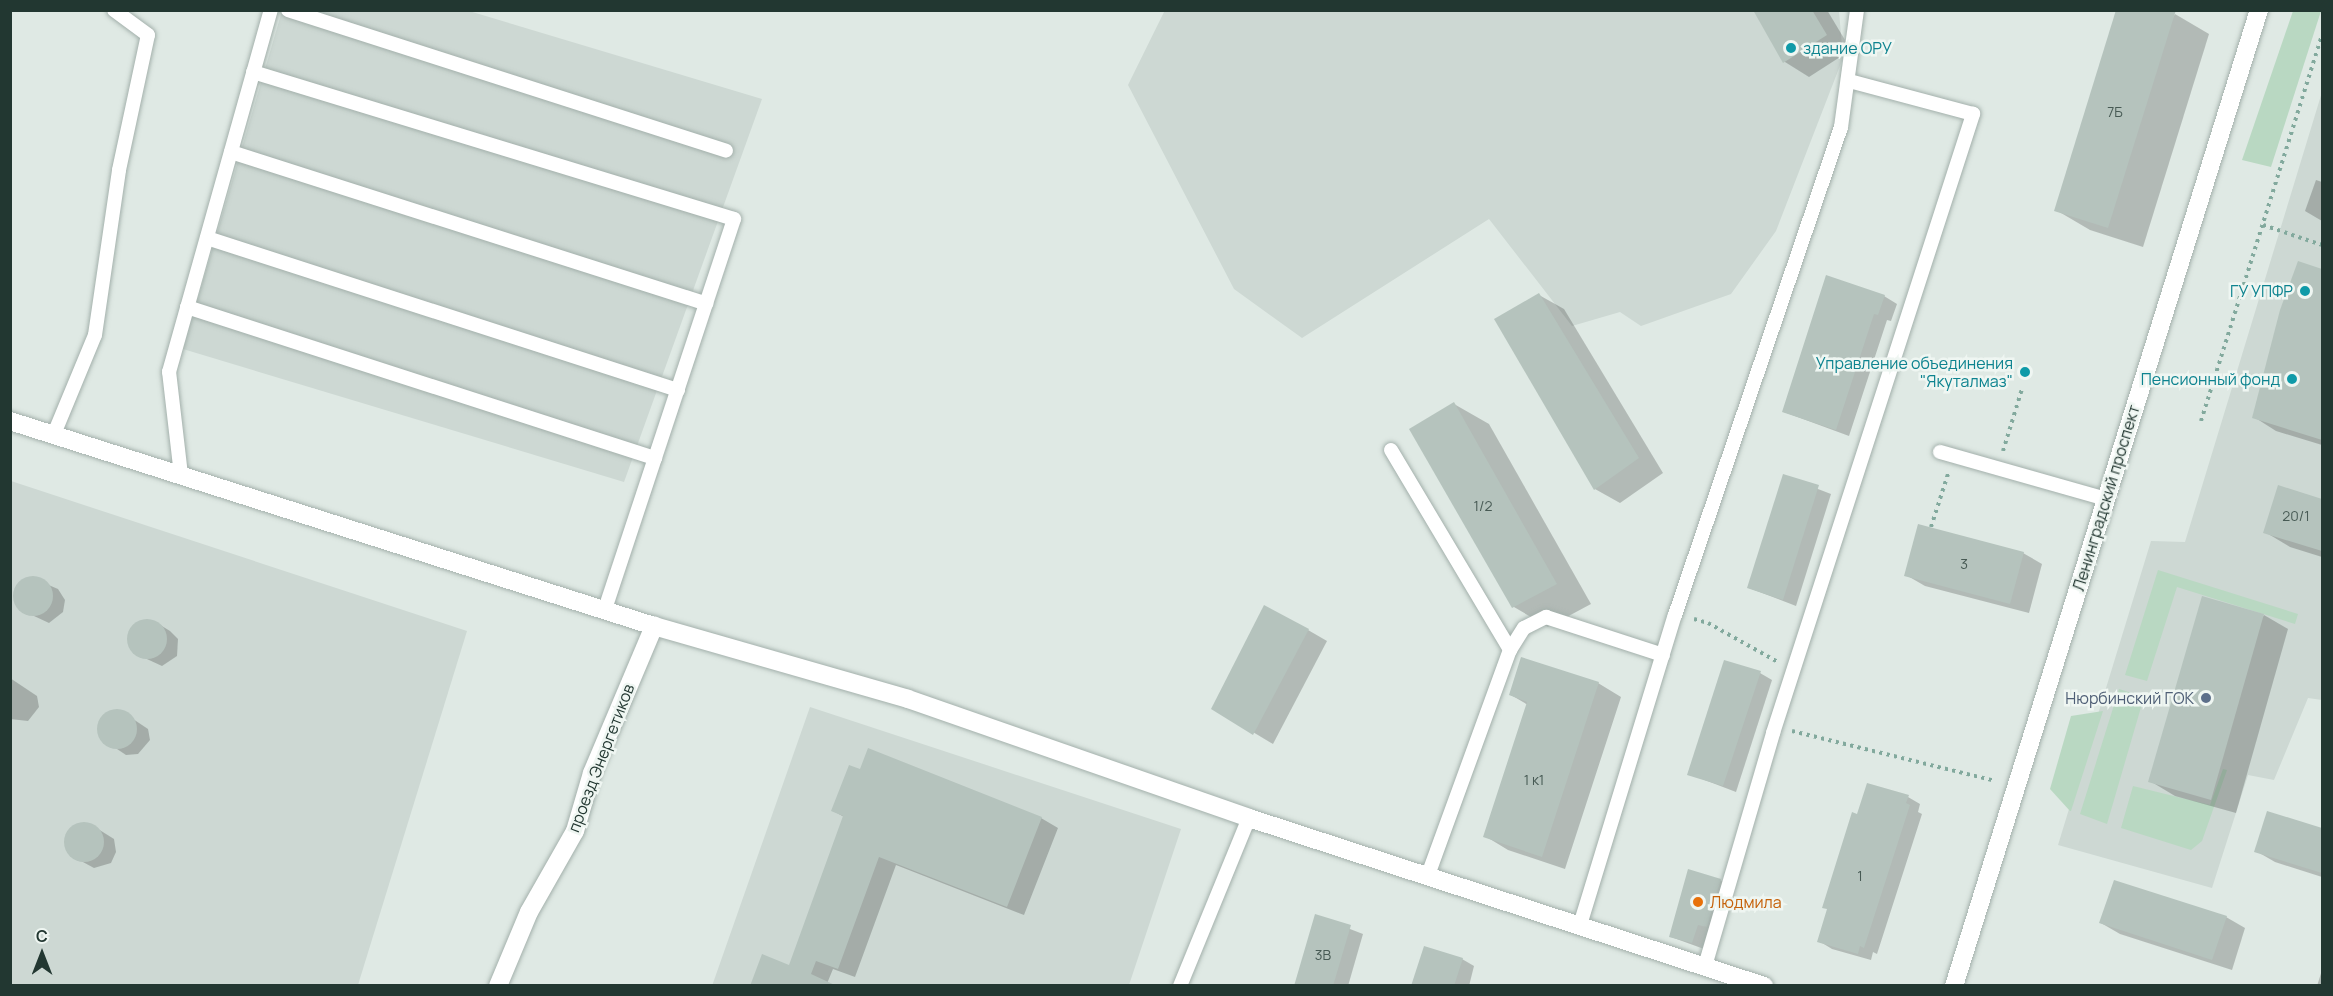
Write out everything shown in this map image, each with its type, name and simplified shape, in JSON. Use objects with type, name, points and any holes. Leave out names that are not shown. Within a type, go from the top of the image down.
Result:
[{"type":"street","name":"Ленинградский проспект","points":[[1954,986],[2259,10]]},
{"type":"street","points":[[10,421],[654,626],[908,699],[1250,818],[1764,986]]},
{"type":"street","name":"проезд Энергетиков","points":[[498,986],[529,912],[575,831],[592,773],[654,626]]},
{"type":"lane","points":[[54,434],[95,335],[120,170],[148,35],[114,10]]},
{"type":"lane","points":[[181,475],[169,372],[271,10]]},
{"type":"lane","points":[[288,10],[726,151]]},
{"type":"lane","points":[[1580,925],[1663,655],[1841,127],[1857,10]]},
{"type":"lane","points":[[253,72],[734,219],[605,610]]},
{"type":"lane","points":[[1705,966],[1795,671],[1973,114],[1849,81]]},
{"type":"lane","points":[[231,152],[706,304]]},
{"type":"lane","points":[[207,238],[678,390]]},
{"type":"lane","points":[[187,307],[655,458]]},
{"type":"lane","points":[[1392,450],[1510,650]]},
{"type":"lane","points":[[1947,454],[2106,500]]},
{"type":"lane","points":[[1428,875],[1510,650],[1524,628],[1546,617],[1663,655]]},
{"type":"lane","points":[[1180,986],[1250,818]]},
{"type":"path","points":[[2201,421],[2322,36]]},
{"type":"path","points":[[2263,225],[2322,245]]},
{"type":"path","points":[[1997,468],[2022,389]]},
{"type":"path","points":[[1931,527],[1947,454]]},
{"type":"path","points":[[1707,623],[1795,671]]},
{"type":"path","points":[[1793,722],[1792,732],[1992,780]]},
{"type":"shaded area","points":[[1165,10],[1839,11],[1843,58],[1776,231],[1731,294],[1641,326],[1620,312],[1572,326],[1489,219],[1302,338],[1234,289],[1128,85]]},
{"type":"shaded area","points":[[282,11],[469,11],[762,99],[624,482],[183,349]]},
{"type":"shaded area","points":[[2322,92],[2322,700],[2308,698],[2274,780],[2248,775],[2212,888],[2058,845],[2151,541],[2185,542]]},
{"type":"shaded area","points":[[11,481],[467,631],[358,985],[11,985]]},
{"type":"shaded area","points":[[810,707],[1181,829],[1129,985],[712,986]]},
{"type":"green space","points":[[2293,11],[2321,11],[2271,167],[2242,160]]},
{"type":"green space","points":[[2158,570],[2298,614],[2295,624],[2177,587],[2147,681],[2125,675]]},
{"type":"green space","points":[[2119,689],[2144,697],[2107,824],[2080,814]]},
{"type":"green space","points":[[2103,711],[2070,811],[2050,789],[2071,716]]},
{"type":"green space","points":[[2223,769],[2227,770],[2202,841],[2191,850],[2121,828],[2133,786],[2210,805]]},
{"type":"building","name":"здание ОРУ","points":[[1753,10],[1812,10],[1827,35],[1783,63]]},
{"type":"building","points":[[2116,10],[2176,10],[2108,228],[2054,211]]},
{"type":"building","points":[[2298,261],[2322,269],[2322,440],[2252,418],[2280,310]]},
{"type":"building","points":[[1826,275],[1885,295],[1878,315],[1874,314],[1836,430],[1782,412]]},
{"type":"building","points":[[1539,293],[1639,458],[1594,490],[1494,319]]},
{"type":"building","points":[[1454,402],[1557,584],[1512,608],[1409,429]]},
{"type":"building","points":[[1783,474],[1819,485],[1783,600],[1747,588]]},
{"type":"building","points":[[2278,485],[2322,499],[2322,551],[2263,533]]},
{"type":"building","points":[[1918,524],[2024,552],[2010,604],[1904,576]]},
{"type":"building","points":[[33,576],[41,577],[47,582],[52,588],[52,604],[47,610],[41,615],[33,616],[25,615],[19,610],[14,604],[13,596],[14,588],[19,582],[25,577]]},
{"type":"building","name":"Нюрбинский ГОК","points":[[2202,596],[2264,614],[2211,800],[2148,782]]},
{"type":"building","points":[[1264,605],[1309,629],[1253,735],[1211,709]]},
{"type":"building","points":[[147,619],[155,620],[161,625],[166,631],[166,647],[161,653],[155,658],[147,659],[139,658],[133,653],[128,647],[127,639],[128,631],[133,625],[139,620]]},
{"type":"building","points":[[1521,657],[1599,682],[1542,857],[1483,837],[1527,702],[1509,695]]},
{"type":"building","points":[[1724,660],[1761,671],[1723,786],[1687,775]]},
{"type":"building","points":[[117,709],[125,710],[131,715],[136,721],[136,737],[131,743],[125,748],[117,749],[109,748],[103,743],[98,737],[97,729],[98,721],[103,715],[109,710]]},
{"type":"building","points":[[868,748],[1042,817],[1007,907],[879,857],[838,969],[816,961],[811,974],[837,986],[750,986],[762,954],[789,965],[843,816],[831,811],[849,765],[860,769]]},
{"type":"building","points":[[1867,783],[1909,795],[1906,803],[1910,805],[1864,948],[1860,946],[1858,954],[1817,942],[1827,909],[1822,908],[1852,812],[1857,814]]},
{"type":"building","points":[[2267,811],[2322,828],[2322,873],[2254,852]]},
{"type":"building","points":[[84,822],[92,823],[98,828],[103,834],[103,850],[98,856],[92,861],[84,862],[76,861],[70,856],[65,850],[64,842],[65,834],[70,828],[76,823]]},
{"type":"building","name":"Людмила","points":[[1688,869],[1721,879],[1707,927],[1698,925],[1692,943],[1669,937]]},
{"type":"building","points":[[2114,880],[2227,916],[2212,960],[2099,923]]},
{"type":"building","points":[[1315,914],[1351,925],[1333,986],[1294,986]]},
{"type":"building","points":[[1424,946],[1463,958],[1454,986],[1411,986]]},
{"type":"place","name":"здание ОРУ","points":[[1791,48]]},
{"type":"place","name":"ГУ УПФР","points":[[2305,291]]},
{"type":"place","name":"Управление объединения \"Якуталмаз\"","points":[[2025,372]]},
{"type":"place","name":"Пенсионный фонд","points":[[2292,379]]},
{"type":"place","name":"Нюрбинский ГОК","points":[[2206,698]]},
{"type":"place","name":"Людмила","points":[[1698,902]]}]
